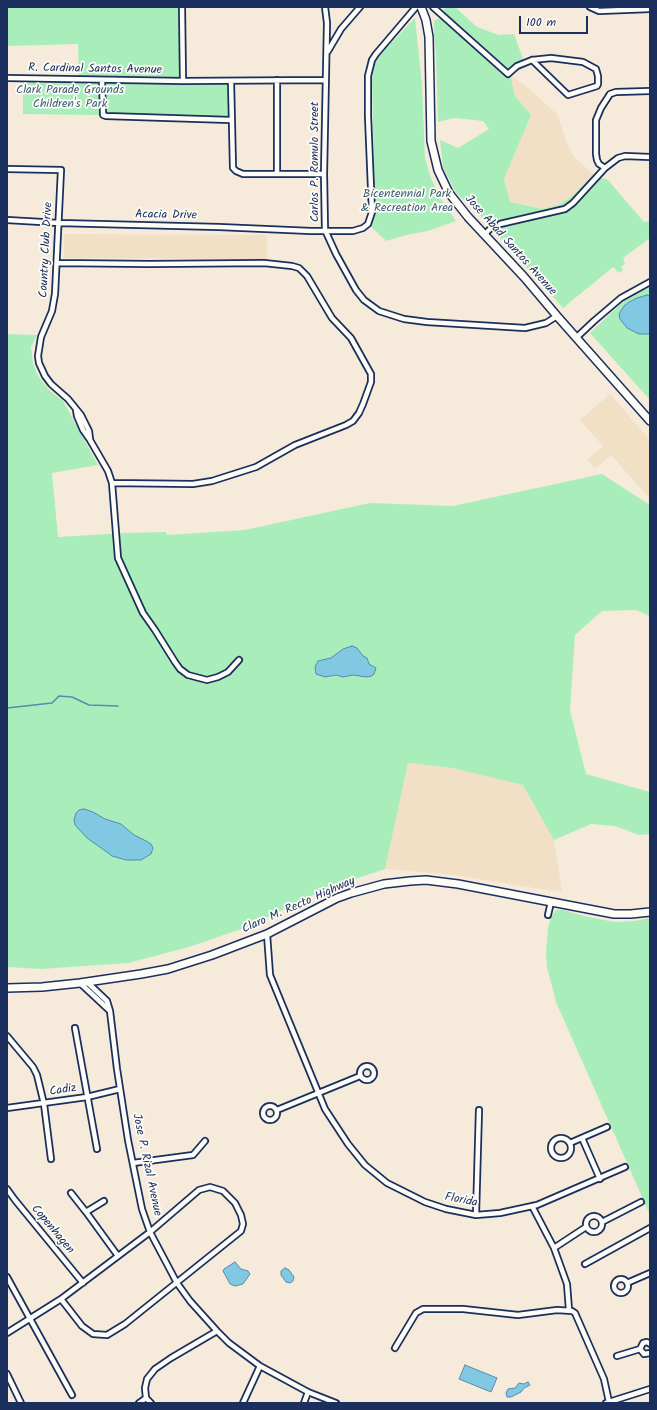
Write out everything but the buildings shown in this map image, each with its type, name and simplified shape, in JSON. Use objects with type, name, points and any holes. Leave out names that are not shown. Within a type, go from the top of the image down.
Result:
[{"type":"main road","name":"Jose Abad Santos Avenue","points":[[422,7],[429,38],[431,141],[442,180],[449,193],[468,217],[524,277],[650,421]]},
{"type":"main road","name":"Claro M. Recto Highway","points":[[7,988],[42,987],[168,969],[212,955],[267,934],[337,898],[384,884],[426,880],[458,884],[614,914],[650,912]]},
{"type":"street","points":[[182,7],[183,81]]},
{"type":"street","name":"Carlos P. Romulo Street","points":[[325,7],[327,23],[324,174],[325,230],[336,254],[356,290],[372,306],[390,315],[404,319],[427,322],[525,328],[546,323],[557,316]]},
{"type":"street","name":"Carlos P. Romulo Street","points":[[327,52],[341,29],[360,7]]},
{"type":"street","name":"Acacia Drive","points":[[7,220],[311,231],[358,230],[368,224],[371,218],[372,202],[368,76],[372,60],[416,7]]},
{"type":"street","points":[[433,7],[508,74],[517,66],[532,60],[551,58],[583,62],[596,69],[598,84],[597,86],[568,95],[532,60]]},
{"type":"street","points":[[590,7],[599,11],[650,9]]},
{"type":"street","name":"R. Cardinal Santos Avenue","points":[[7,78],[183,81],[326,80]]},
{"type":"street","points":[[102,80],[103,115],[106,116],[231,120]]},
{"type":"street","points":[[277,80],[277,174]]},
{"type":"street","points":[[231,81],[233,168],[236,171],[243,174],[324,174]]},
{"type":"street","points":[[605,168],[599,164],[596,154],[596,120],[601,108],[610,94],[616,92],[650,91]]},
{"type":"street","points":[[485,234],[498,225],[565,209],[585,191],[605,168],[618,158],[625,156],[650,157]]},
{"type":"street","name":"Country Club Drive","points":[[7,169],[61,170],[54,303],[41,338],[38,356],[42,371],[48,381],[68,399],[86,423],[90,440],[108,471],[112,483],[118,558],[142,613],[155,630],[180,669],[188,675],[207,680],[218,677],[228,672],[239,660]]},
{"type":"street","points":[[57,263],[264,263],[299,268],[307,276],[332,318],[351,338],[372,374],[371,382],[363,404],[353,421],[295,445],[256,467],[212,481],[193,484],[112,483]]},
{"type":"street","points":[[576,337],[621,298],[650,282]]},
{"type":"street","points":[[548,915],[552,902]]},
{"type":"street","name":"Florida","points":[[267,934],[270,974],[325,1109],[348,1144],[365,1165],[387,1183],[425,1202],[446,1209],[476,1215],[500,1213],[532,1206],[625,1167]]},
{"type":"street","name":"Jose P. Rizal Avenue","points":[[84,982],[107,1001],[110,1011],[120,1089],[142,1209],[150,1232],[177,1283],[190,1300],[229,1343],[260,1366],[308,1392],[336,1403]]},
{"type":"street","points":[[75,1028],[97,1149]]},
{"type":"street","points":[[7,1036],[33,1067],[37,1075],[44,1104],[51,1159]]},
{"type":"street","points":[[277,1110],[360,1076]]},
{"type":"street","name":"Cadiz","points":[[7,1108],[87,1097],[120,1089]]},
{"type":"street","points":[[476,1215],[479,1110]]},
{"type":"street","points":[[570,1143],[607,1128]]},
{"type":"street","points":[[582,1138],[600,1178]]},
{"type":"street","points":[[563,1139],[570,1143],[571,1150],[567,1156],[560,1158],[554,1154],[552,1147],[556,1140],[563,1139]]},
{"type":"street","points":[[133,1163],[193,1155],[205,1141]]},
{"type":"street","points":[[7,1333],[62,1300],[150,1232],[199,1190],[210,1188],[223,1191],[235,1203],[241,1215],[243,1224],[241,1231],[125,1324],[106,1335],[93,1334],[82,1326],[62,1300]]},
{"type":"street","name":"Copenhagen","points":[[7,1189],[14,1200],[83,1283]]},
{"type":"street","points":[[71,1193],[118,1256]]},
{"type":"street","points":[[86,1212],[104,1201]]},
{"type":"street","points":[[602,1222],[641,1202]]},
{"type":"street","points":[[532,1206],[554,1248],[567,1284],[569,1310]]},
{"type":"street","points":[[554,1248],[586,1227],[587,1221],[592,1216],[598,1217],[602,1222],[602,1228],[597,1232],[591,1232],[586,1227]]},
{"type":"street","points":[[585,1264],[650,1228]]},
{"type":"street","points":[[627,1283],[650,1273]]},
{"type":"street","points":[[7,1277],[72,1395]]},
{"type":"street","points":[[395,1348],[416,1313],[423,1309],[463,1309],[518,1315],[569,1310],[575,1313],[604,1379],[608,1403],[650,1389]]},
{"type":"street","points":[[151,1403],[146,1398],[145,1388],[147,1379],[155,1370],[171,1358],[217,1331]]},
{"type":"street","points":[[617,1356],[640,1349],[643,1343],[647,1342],[650,1344]]},
{"type":"street","points":[[640,1349],[644,1354],[650,1353]]},
{"type":"street","points":[[243,1403],[260,1366]]},
{"type":"street","points":[[7,1374],[21,1403]]},
{"type":"street","points":[[304,1403],[308,1392]]},
{"type":"street","points":[[139,1403],[146,1398]]},
{"type":"shaded area","points":[[509,74],[527,87],[558,115],[566,142],[574,157],[594,175],[571,197],[558,205],[543,209],[510,202],[504,179],[531,115],[515,96]]},
{"type":"shaded area","points":[[64,234],[267,235],[267,259],[64,258]]},
{"type":"shaded area","points":[[610,394],[650,440],[650,499],[611,455],[595,469],[587,460],[603,446],[580,420]]},
{"type":"shaded area","points":[[408,763],[452,768],[523,785],[554,840],[562,891],[454,875],[385,869]]},
{"type":"green space","points":[[7,7],[181,7],[182,77],[79,76],[78,44],[7,46]]},
{"type":"green space","points":[[445,7],[455,7],[477,27],[499,35],[514,34],[526,67],[510,75],[515,96],[531,115],[504,179],[510,202],[543,209],[558,205],[571,197],[594,175],[608,180],[644,222],[650,221],[650,238],[623,258],[625,264],[621,267],[623,270],[619,273],[613,267],[563,308],[478,213],[456,193],[443,167],[440,140],[458,148],[489,129],[483,121],[454,118],[438,122],[434,21],[441,17]]},
{"type":"green space","name":"Bicentennial Park & Recreation Area","points":[[415,18],[422,85],[425,158],[431,178],[439,196],[456,221],[428,231],[406,235],[386,241],[369,225],[375,213],[372,80],[375,63],[379,56]]},
{"type":"green space","name":"Clark Parade Grounds Children's Park","points":[[23,81],[229,84],[228,117],[23,114]]},
{"type":"green space","points":[[650,287],[650,400],[590,333],[626,299],[633,294]]},
{"type":"green space","points":[[7,334],[37,335],[31,347],[33,363],[38,376],[49,390],[63,401],[98,465],[52,473],[58,537],[166,532],[167,535],[245,530],[370,503],[453,506],[602,474],[650,505],[650,616],[636,610],[602,611],[575,635],[570,710],[586,774],[650,792],[650,834],[639,835],[615,826],[591,824],[554,840],[523,785],[452,768],[408,763],[385,869],[328,888],[247,927],[189,947],[128,963],[41,969],[7,967]]},
{"type":"green space","points":[[556,910],[563,910],[615,922],[650,918],[650,1215],[556,1002],[547,967],[546,953],[548,928],[551,917]]},
{"type":"water","points":[[647,295],[650,296],[650,334],[639,334],[627,328],[620,319],[619,314],[624,306],[629,302]]},
{"type":"water","points":[[352,646],[357,648],[363,656],[367,658],[369,664],[376,668],[372,676],[366,677],[353,675],[343,677],[336,675],[325,677],[316,674],[315,667],[318,661],[331,658],[343,649]]},
{"type":"water","points":[[84,809],[105,819],[121,824],[134,835],[151,844],[153,848],[151,854],[141,860],[126,860],[112,856],[87,838],[75,825],[74,820],[76,813],[79,810]]},
{"type":"water","points":[[235,1262],[241,1269],[248,1271],[250,1274],[243,1284],[235,1286],[230,1284],[223,1271]]},
{"type":"water","points":[[285,1268],[289,1270],[294,1277],[293,1281],[290,1283],[286,1282],[281,1275],[281,1271]]},
{"type":"water","points":[[465,1365],[497,1378],[491,1392],[459,1379]]},
{"type":"water","points":[[528,1382],[530,1385],[524,1388],[521,1392],[511,1397],[507,1397],[506,1393],[508,1389],[515,1388],[519,1383],[524,1384]]},
{"type":"waterway","points":[[7,708],[52,703],[59,696],[72,697],[89,705],[118,706]]}]
